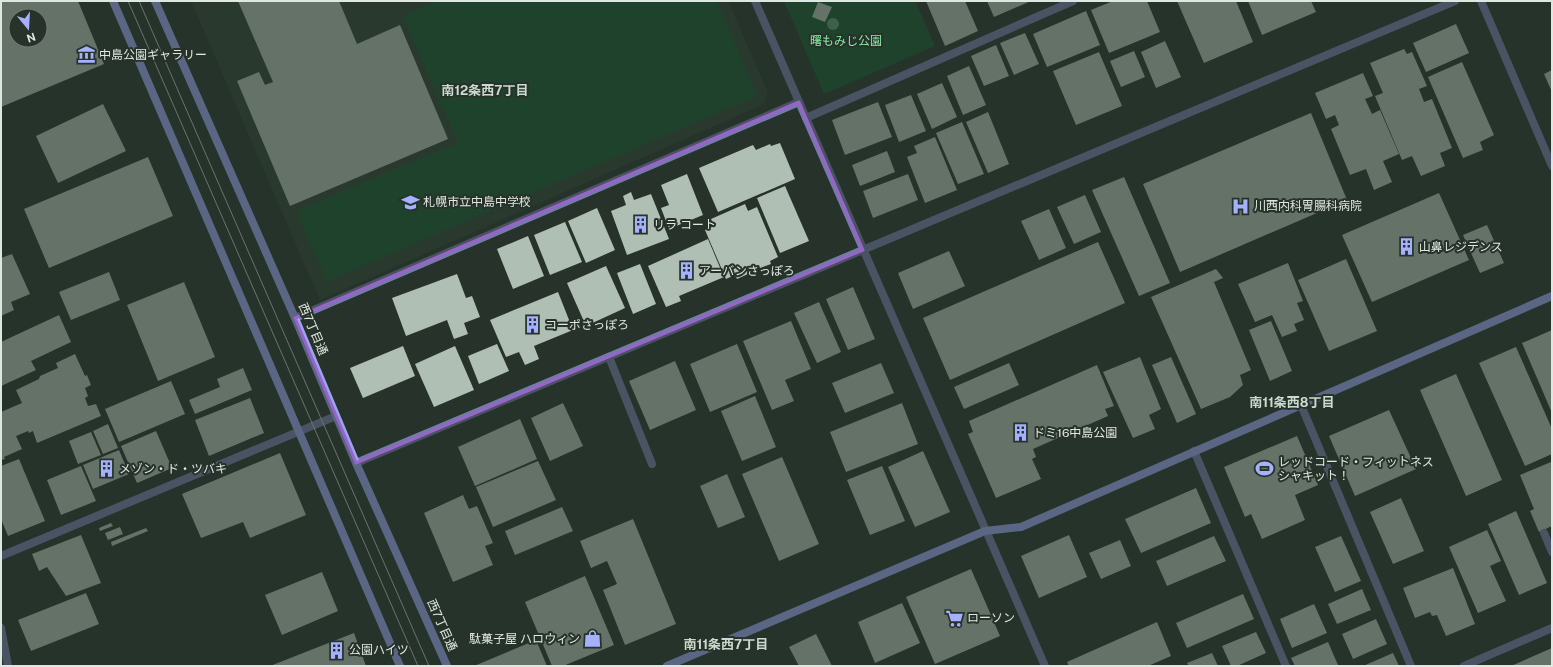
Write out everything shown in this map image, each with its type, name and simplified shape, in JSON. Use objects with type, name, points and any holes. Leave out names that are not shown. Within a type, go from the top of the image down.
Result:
[{"type":"street","points":[[114,1],[400,666]]},
{"type":"street","name":"西7丁目通","points":[[155,1],[296,318],[356,463],[447,666]]},
{"type":"street","points":[[755,1],[1044,666]]},
{"type":"street","points":[[806,118],[1073,1]]},
{"type":"street","points":[[356,463],[1455,1]]},
{"type":"street","points":[[1481,1],[1552,166]]},
{"type":"street","points":[[296,318],[799,102]]},
{"type":"street","points":[[667,666],[985,531],[1021,527],[1552,296]]},
{"type":"street","points":[[609,357],[652,464]]},
{"type":"street","points":[[1301,405],[1411,666]]},
{"type":"street","points":[[1,556],[336,416]]},
{"type":"street","points":[[1194,451],[1286,666]]},
{"type":"street","points":[[1544,533],[1552,552]]},
{"type":"street","points":[[1,628],[8,666]]},
{"type":"street","points":[[1464,666],[1552,628]]},
{"type":"highlighted area","points":[[799,102],[863,250],[356,463],[295,318]]},
{"type":"shaded area","name":"札幌市立中島中学校","points":[[191,1],[728,1],[768,93],[764,104],[320,300]]},
{"type":"green space","points":[[436,1],[717,1],[757,96],[327,281],[296,211],[458,143],[403,16]]},
{"type":"green space","name":"曙もみじ公園","points":[[784,1],[915,1],[935,46],[824,94]]},
{"type":"building","points":[[1,1],[78,1],[104,64],[1,107]]},
{"type":"building","points":[[238,1],[339,1],[357,44],[400,25],[448,139],[290,206],[237,81],[259,72],[265,85],[273,82]]},
{"type":"building","points":[[926,1],[965,1],[978,31],[945,46]]},
{"type":"building","points":[[987,1],[1031,1],[994,17]]},
{"type":"building","points":[[1113,1],[1147,1],[1160,32],[1109,53],[1091,10]]},
{"type":"building","points":[[1177,1],[1236,1],[1253,42],[1204,63]]},
{"type":"building","points":[[1248,1],[1311,1],[1316,12],[1262,35]]},
{"type":"building","points":[[818,2],[832,7],[825,22],[812,17]]},
{"type":"building","points":[[1086,11],[1100,45],[1047,67],[1033,34]]},
{"type":"building","points":[[1456,24],[1469,53],[1426,72],[1413,43]]},
{"type":"building","points":[[1025,33],[1039,64],[1014,75],[1000,43]]},
{"type":"building","points":[[1165,41],[1181,77],[1156,88],[1141,52]]},
{"type":"building","points":[[996,45],[1009,76],[984,86],[971,56]]},
{"type":"building","points":[[1404,49],[1407,54],[1412,52],[1427,86],[1419,89],[1424,102],[1432,99],[1452,148],[1440,153],[1445,166],[1421,176],[1412,156],[1402,160],[1375,96],[1383,93],[1370,63]]},
{"type":"building","points":[[1134,51],[1145,77],[1121,87],[1110,61]]},
{"type":"building","points":[[1099,52],[1122,106],[1076,125],[1053,71]]},
{"type":"building","points":[[1462,62],[1494,135],[1480,142],[1483,150],[1463,158],[1428,77]]},
{"type":"building","points":[[969,66],[986,105],[963,115],[947,76]]},
{"type":"building","points":[[1552,70],[1552,92],[1544,74]]},
{"type":"building","points":[[1363,73],[1373,96],[1365,99],[1372,114],[1380,110],[1399,154],[1383,161],[1392,182],[1374,190],[1366,169],[1350,175],[1331,129],[1339,125],[1335,115],[1326,119],[1315,93]]},
{"type":"building","points":[[942,83],[957,117],[932,129],[917,94]]},
{"type":"building","points":[[911,95],[926,131],[899,142],[885,105]]},
{"type":"building","points":[[878,102],[892,137],[845,155],[832,120]]},
{"type":"building","points":[[103,104],[126,151],[58,183],[36,136]]},
{"type":"building","points":[[988,112],[1009,164],[988,173],[966,122]]},
{"type":"building","points":[[1311,113],[1347,200],[1180,272],[1143,184]]},
{"type":"building","points":[[962,122],[984,174],[958,184],[936,133]]},
{"type":"building","points":[[935,137],[957,190],[925,203],[907,157],[917,153],[914,146]]},
{"type":"building","points":[[780,143],[795,179],[718,212],[699,168],[753,145],[756,150],[770,144],[771,146]]},
{"type":"building","points":[[887,151],[895,172],[860,186],[852,165]]},
{"type":"building","points":[[148,157],[173,216],[49,268],[24,209]]},
{"type":"building","points":[[687,174],[703,215],[669,229],[661,208],[669,205],[661,185]]},
{"type":"building","points":[[908,174],[918,200],[873,218],[863,191]]},
{"type":"building","points":[[1124,177],[1170,283],[1139,296],[1092,190]]},
{"type":"building","points":[[785,186],[809,241],[780,253],[757,198]]},
{"type":"building","name":"リラ コート","points":[[631,192],[634,200],[651,194],[669,239],[627,255],[611,211],[626,205],[623,196]]},
{"type":"building","name":"山鼻レジデンス","points":[[1439,193],[1469,260],[1372,302],[1342,235]]},
{"type":"building","points":[[1085,195],[1101,232],[1074,244],[1057,207]]},
{"type":"building","points":[[745,204],[748,211],[757,207],[778,257],[770,261],[771,264],[760,268],[759,265],[747,270],[748,274],[737,279],[735,275],[726,279],[705,230],[714,226],[711,219]]},
{"type":"building","points":[[597,208],[615,250],[586,263],[568,221]]},
{"type":"building","points":[[1049,209],[1066,248],[1039,260],[1021,221]]},
{"type":"building","points":[[565,222],[582,262],[550,275],[534,235]]},
{"type":"building","points":[[1487,225],[1504,263],[1480,273],[1463,235]]},
{"type":"building","points":[[528,236],[544,276],[513,289],[497,249]]},
{"type":"building","name":"アーバンさっぽろ","points":[[708,239],[724,277],[679,296],[681,301],[666,307],[648,266]]},
{"type":"building","points":[[1098,242],[1125,303],[950,380],[923,318]]},
{"type":"building","points":[[949,251],[965,286],[913,309],[898,273]]},
{"type":"building","points":[[12,254],[30,294],[11,302],[14,310],[1,316],[1,258]]},
{"type":"building","points":[[1346,259],[1377,331],[1329,351],[1298,280]]},
{"type":"building","points":[[1288,263],[1303,301],[1297,303],[1304,320],[1294,324],[1297,331],[1282,337],[1272,315],[1255,322],[1238,284]]},
{"type":"building","points":[[640,264],[656,304],[633,314],[617,273]]},
{"type":"building","points":[[606,266],[625,308],[586,326],[567,283]]},
{"type":"building","points":[[1216,269],[1223,278],[1214,282],[1251,370],[1240,375],[1243,385],[1230,397],[1201,409],[1151,297]]},
{"type":"building","points":[[109,272],[120,300],[71,320],[59,292]]},
{"type":"building","points":[[457,274],[466,298],[472,296],[480,317],[464,323],[468,334],[454,339],[447,320],[406,336],[392,298]]},
{"type":"building","points":[[184,282],[215,357],[158,381],[127,305]]},
{"type":"building","points":[[853,287],[875,339],[848,350],[826,299]]},
{"type":"building","name":"コーポさっぽろ","points":[[558,292],[573,330],[534,346],[539,359],[525,365],[519,352],[506,357],[490,320]]},
{"type":"building","points":[[819,302],[841,352],[817,363],[794,313]]},
{"type":"building","points":[[59,315],[71,342],[31,361],[36,370],[1,386],[1,342]]},
{"type":"building","points":[[791,321],[811,369],[785,380],[794,401],[772,410],[743,341]]},
{"type":"building","points":[[1271,321],[1292,371],[1270,381],[1249,330]]},
{"type":"building","points":[[1552,330],[1552,413],[1522,343]]},
{"type":"building","points":[[497,344],[509,371],[479,384],[468,356]]},
{"type":"building","points":[[737,344],[757,392],[710,412],[690,364]]},
{"type":"building","points":[[403,346],[415,376],[363,398],[350,368]]},
{"type":"building","points":[[455,346],[474,390],[434,407],[415,364]]},
{"type":"building","points":[[1516,347],[1552,429],[1552,454],[1525,466],[1479,363]]},
{"type":"building","points":[[75,354],[85,376],[87,375],[91,385],[85,388],[88,396],[85,398],[88,406],[96,404],[101,416],[37,443],[33,431],[29,433],[28,431],[16,436],[22,449],[4,457],[5,459],[1,460],[1,412],[22,403],[16,390],[39,379],[40,376],[58,368],[56,363]]},
{"type":"building","points":[[1140,357],[1161,409],[1149,415],[1155,429],[1133,438],[1103,372]]},
{"type":"building","points":[[1171,357],[1196,414],[1177,423],[1152,365]]},
{"type":"building","points":[[675,361],[696,410],[650,430],[629,381]]},
{"type":"building","points":[[881,363],[894,393],[845,413],[832,383]]},
{"type":"building","points":[[1009,363],[1019,385],[964,409],[954,387]]},
{"type":"building","name":"ドミ16中島公園","points":[[1097,365],[1114,406],[1105,409],[1108,416],[1033,449],[1036,457],[1032,459],[1041,479],[996,498],[968,434],[973,432],[969,421]]},
{"type":"building","points":[[243,368],[252,390],[195,414],[189,400],[220,387],[217,379]]},
{"type":"building","points":[[1456,374],[1502,480],[1466,496],[1420,390]]},
{"type":"building","points":[[171,381],[185,414],[119,442],[105,409]]},
{"type":"building","points":[[755,396],[776,447],[742,461],[721,411]]},
{"type":"building","points":[[250,398],[264,433],[209,456],[195,420]]},
{"type":"building","points":[[563,403],[583,446],[550,461],[531,418]]},
{"type":"building","points":[[902,403],[918,444],[846,472],[830,432]]},
{"type":"building","points":[[1389,410],[1416,469],[1355,496],[1329,436]]},
{"type":"building","points":[[520,419],[537,459],[475,486],[458,447]]},
{"type":"building","points":[[108,424],[118,448],[103,454],[93,431]]},
{"type":"building","points":[[156,431],[172,468],[137,483],[121,446]]},
{"type":"building","points":[[91,432],[101,455],[78,464],[69,441]]},
{"type":"building","points":[[1297,436],[1318,485],[1295,495],[1305,520],[1262,539],[1251,514],[1245,517],[1224,467]]},
{"type":"building","name":"メゾン・ド・ツバキ","points":[[119,450],[129,474],[93,489],[83,465]]},
{"type":"building","points":[[923,451],[950,512],[915,527],[888,467]]},
{"type":"building","points":[[280,453],[306,515],[250,538],[243,522],[201,538],[182,494]]},
{"type":"building","points":[[782,457],[819,544],[779,561],[742,474]]},
{"type":"building","points":[[19,459],[45,521],[8,536],[1,519],[1,466]]},
{"type":"building","points":[[538,461],[556,500],[493,527],[476,487]]},
{"type":"building","points":[[1551,462],[1552,526],[1539,532],[1530,511],[1534,509],[1520,475]]},
{"type":"building","points":[[81,466],[96,501],[61,515],[47,480]]},
{"type":"building","points":[[882,466],[905,521],[870,535],[847,480]]},
{"type":"building","points":[[727,474],[745,517],[718,528],[700,486]]},
{"type":"building","points":[[1196,488],[1211,523],[1141,553],[1125,519]]},
{"type":"building","points":[[463,495],[469,509],[477,506],[493,543],[485,546],[493,565],[453,582],[424,513]]},
{"type":"building","points":[[1401,498],[1424,551],[1393,564],[1370,512]]},
{"type":"building","points":[[562,507],[573,531],[515,555],[505,531]]},
{"type":"building","points":[[1516,511],[1547,583],[1519,595],[1488,524]]},
{"type":"building","points":[[633,519],[676,624],[625,645],[603,590],[617,584],[607,561],[591,568],[580,541]]},
{"type":"building","points":[[111,523],[113,526],[100,531],[99,528]]},
{"type":"building","points":[[120,527],[123,534],[108,540],[105,533]]},
{"type":"building","points":[[146,528],[148,531],[112,546],[111,542]]},
{"type":"building","points":[[1487,530],[1501,561],[1490,566],[1506,601],[1478,613],[1449,547]]},
{"type":"building","points":[[81,535],[101,583],[66,596],[47,567],[39,571],[32,554]]},
{"type":"building","points":[[1069,535],[1087,577],[1039,598],[1021,556]]},
{"type":"building","points":[[1214,536],[1226,561],[1167,586],[1156,561]]},
{"type":"building","points":[[1341,536],[1361,581],[1335,592],[1315,547]]},
{"type":"building","points":[[1120,540],[1131,566],[1101,579],[1089,553]]},
{"type":"building","points":[[1453,568],[1475,624],[1446,636],[1437,615],[1432,616],[1430,612],[1415,618],[1403,588]]},
{"type":"building","points":[[971,569],[1000,636],[935,664],[906,597]]},
{"type":"building","points":[[322,572],[338,611],[282,635],[265,595]]},
{"type":"building","points":[[585,576],[614,645],[563,666],[552,666],[525,602]]},
{"type":"building","points":[[1362,589],[1371,610],[1337,624],[1328,604]]},
{"type":"building","points":[[86,593],[99,624],[31,651],[18,620]]},
{"type":"building","points":[[1243,594],[1254,619],[1187,648],[1176,623]]},
{"type":"building","points":[[902,603],[920,643],[875,663],[858,622]]},
{"type":"building","points":[[1314,604],[1327,633],[1292,648],[1280,619]]},
{"type":"building","points":[[1376,619],[1387,644],[1353,659],[1342,634]]},
{"type":"building","points":[[1157,622],[1171,656],[1148,666],[1069,666],[1067,662]]},
{"type":"building","points":[[1256,632],[1266,653],[1237,666],[1231,666],[1222,646]]},
{"type":"building","name":"公園ハイツ","points":[[354,633],[366,666],[270,666]]},
{"type":"building","points":[[816,634],[832,666],[799,666],[789,647]]},
{"type":"building","points":[[536,640],[547,666],[474,666]]},
{"type":"building","points":[[1328,642],[1338,665],[1295,666],[1291,658]]},
{"type":"building","points":[[1552,648],[1552,666],[1511,666]]},
{"type":"building","points":[[1212,653],[1218,666],[1189,666],[1187,663]]},
{"type":"building","points":[[1393,653],[1399,666],[1363,666]]},
{"type":"tram line","points":[[128,1],[418,666]]},
{"type":"tram line","points":[[139,1],[429,666]]},
{"type":"place","name":"中島公園ギャラリー","points":[[86,55]]},
{"type":"place","name":"札幌市立中島中学校","points":[[410,202]]},
{"type":"place","name":"川西内科胃腸科病院","points":[[1241,206]]},
{"type":"place","name":"リラ コート","points":[[640,225]]},
{"type":"place","name":"山鼻レジデンス","points":[[1406,247]]},
{"type":"place","name":"アーバンさっぽろ","points":[[686,271]]},
{"type":"place","name":"コーポさっぽろ","points":[[532,325]]},
{"type":"place","name":"ドミ16中島公園","points":[[1020,433]]},
{"type":"place","name":"メゾン・ド・ツバキ","points":[[106,469]]},
{"type":"place","name":"レッドコード・フィットネス シャキット！","points":[[1265,469]]},
{"type":"place","name":"ローソン","points":[[954,618]]},
{"type":"place","name":"駄菓子屋 ハロウィン","points":[[593,639]]},
{"type":"place","name":"公園ハイツ","points":[[336,650]]},
{"type":"district","name":"南12条西7丁目","points":[[485,90]]},
{"type":"district","name":"南11条西8丁目","points":[[1292,402]]},
{"type":"district","name":"南11条西7丁目","points":[[726,644]]}]
